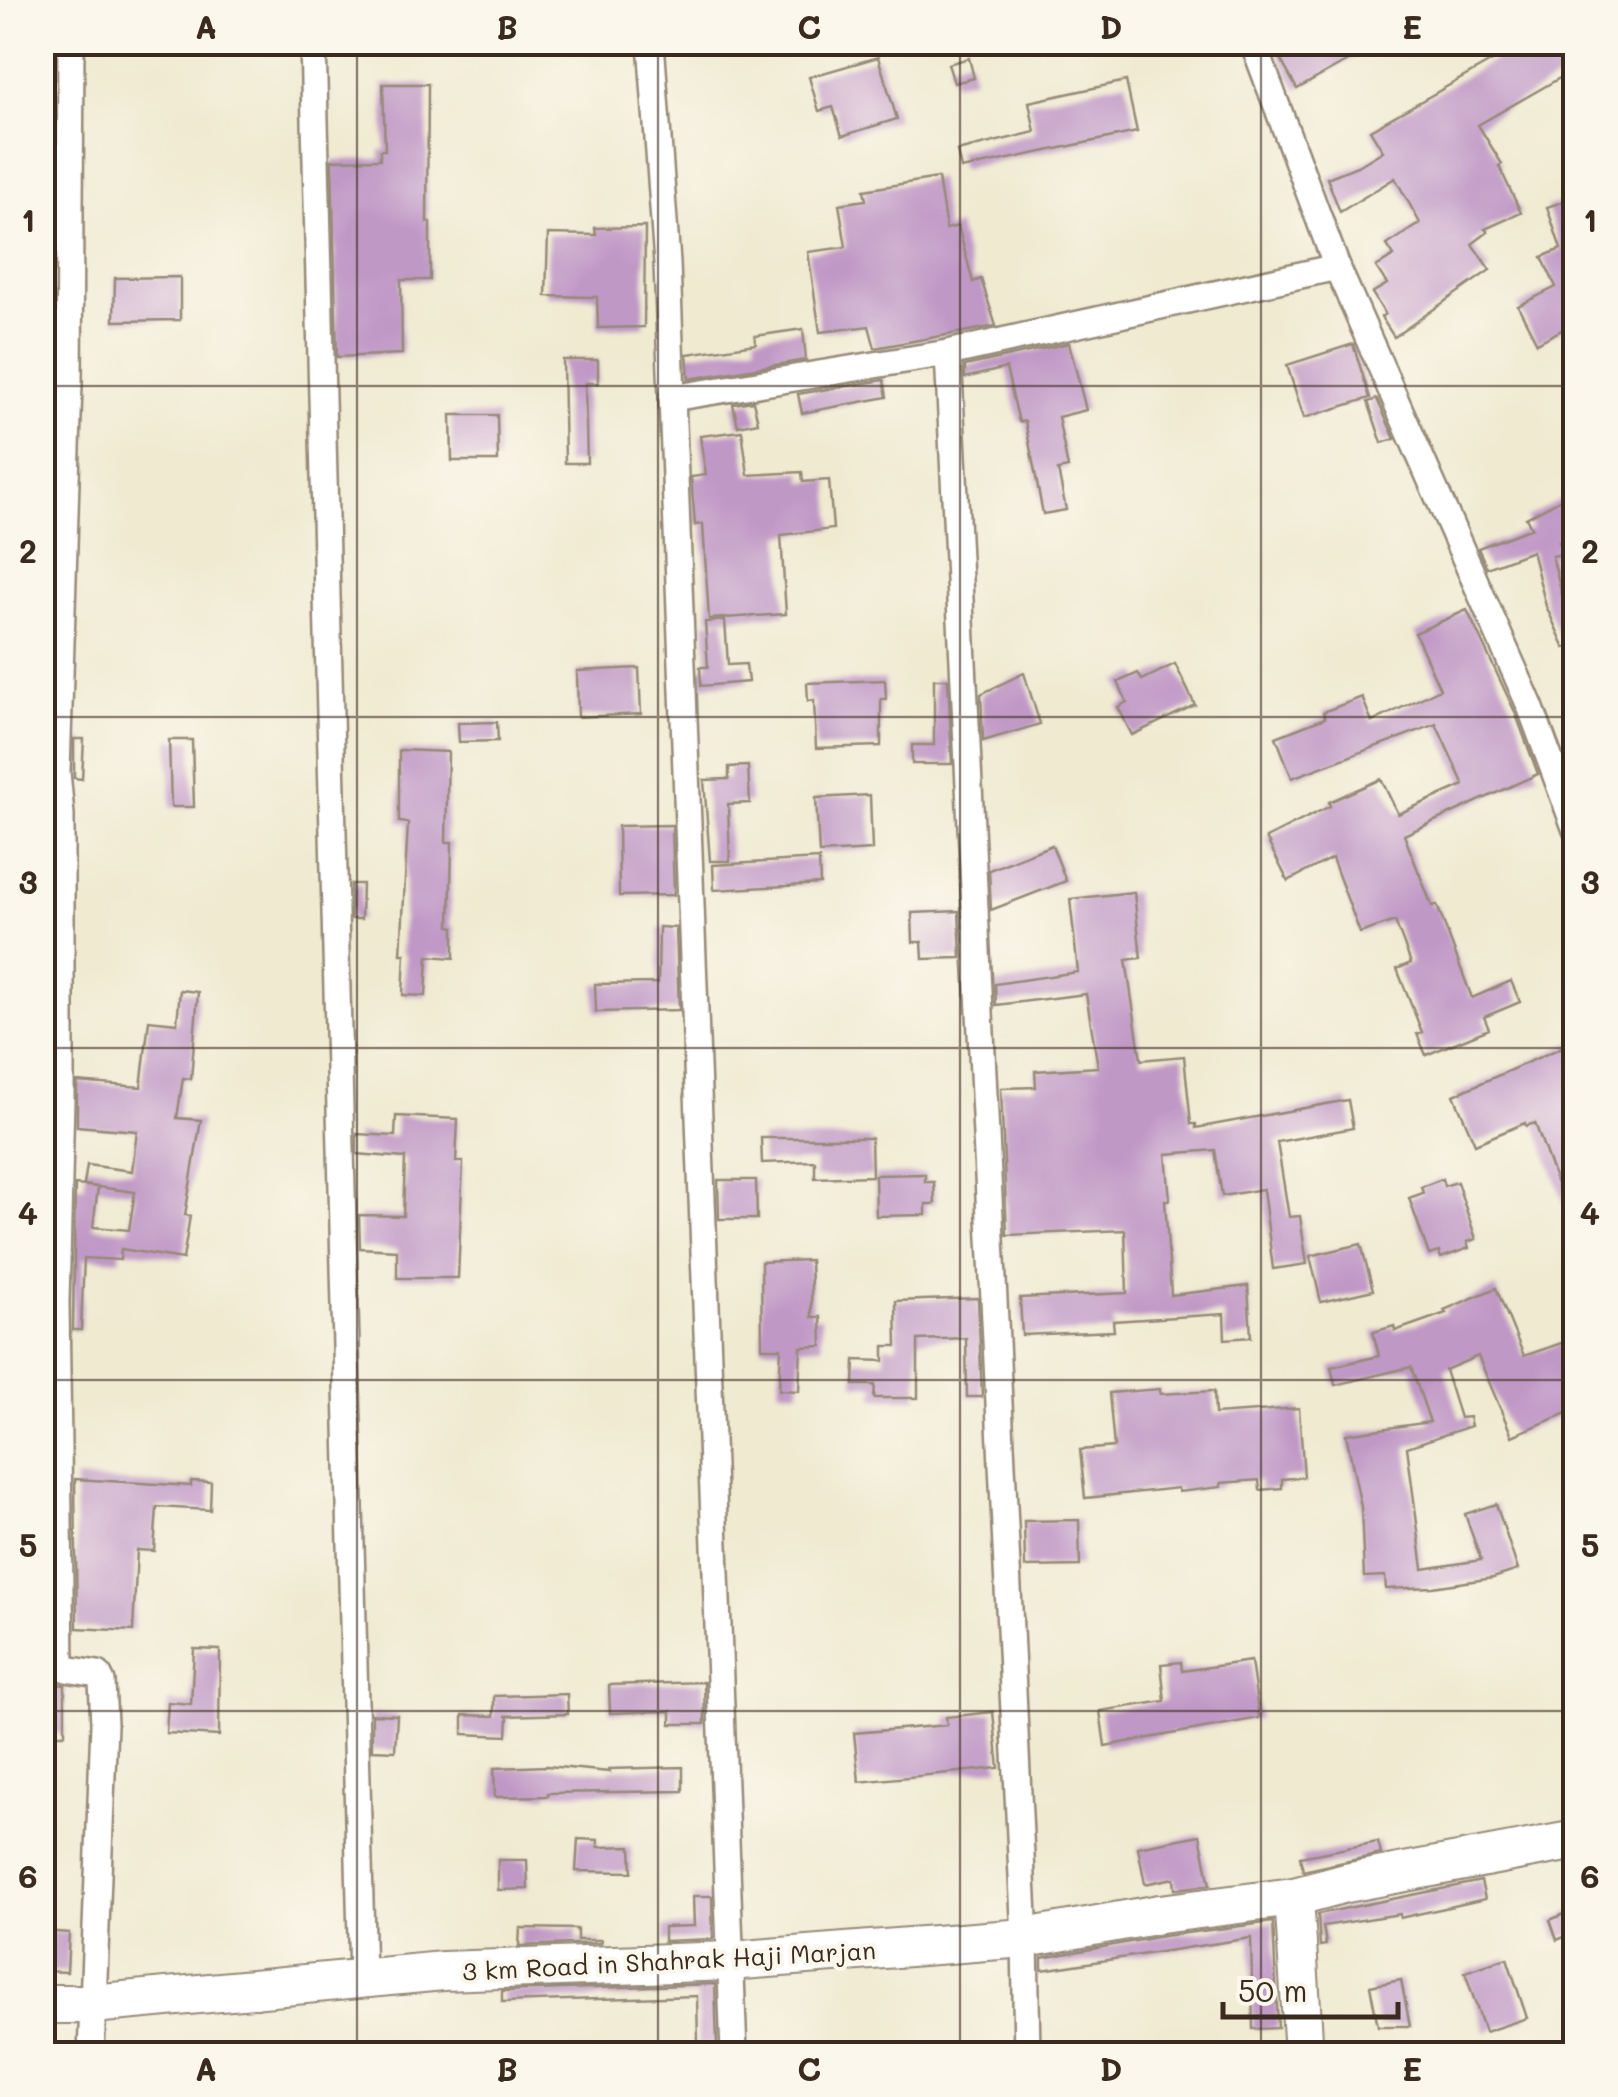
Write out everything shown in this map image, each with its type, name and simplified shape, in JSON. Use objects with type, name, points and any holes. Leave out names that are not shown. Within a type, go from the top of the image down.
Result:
[{"type":"street","points":[[70,42],[70,384],[57,772],[61,815],[61,1079],[49,1301],[59,1659],[66,1668],[98,1674],[102,1682],[104,1724],[91,2054]]},
{"type":"street","points":[[313,42],[362,1979]]},
{"type":"street","points":[[651,42],[667,263],[734,2054]]},
{"type":"street","points":[[1254,42],[1337,268],[1530,706],[1576,830]]},
{"type":"street","points":[[672,398],[948,352],[1337,268]]},
{"type":"street","points":[[948,352],[1026,1938],[1026,2054]]},
{"type":"street","name":"3 km Road in Shahrak Haji Marjan","points":[[42,2004],[92,2004],[522,1967],[730,1961],[1026,1938],[1160,1914],[1294,1898],[1346,1882],[1576,1840]]},
{"type":"street","points":[[1294,1898],[1304,2054]]},
{"type":"building","points":[[1271,42],[1382,42],[1297,89]]},
{"type":"building","points":[[1526,42],[1554,42],[1570,72],[1478,125],[1502,164],[1499,166],[1521,213],[1485,229],[1488,232],[1472,244],[1490,270],[1394,337],[1372,293],[1387,284],[1376,267],[1394,256],[1387,245],[1420,223],[1395,178],[1340,212],[1327,178],[1383,151],[1370,130]]},
{"type":"building","points":[[878,57],[897,119],[842,136],[833,107],[819,111],[809,77]]},
{"type":"building","points":[[969,58],[974,78],[954,83],[948,64]]},
{"type":"building","points":[[1126,81],[1137,132],[961,169],[957,151],[1035,132],[1029,102]]},
{"type":"building","points":[[383,84],[428,84],[430,280],[401,280],[402,354],[337,357],[332,160],[380,159],[380,150],[385,150]]},
{"type":"building","points":[[938,178],[946,229],[958,226],[973,282],[981,279],[996,326],[875,348],[869,326],[820,332],[808,252],[846,247],[839,204],[866,200],[864,190]]},
{"type":"building","points":[[1576,197],[1576,330],[1573,324],[1537,343],[1518,306],[1556,287],[1542,257],[1561,249],[1547,207]]},
{"type":"building","points":[[645,227],[644,327],[598,328],[597,297],[546,296],[548,234],[596,235],[595,228]]},
{"type":"building","points":[[180,277],[180,320],[114,321],[115,278]]},
{"type":"building","points":[[803,329],[806,360],[689,379],[687,354],[756,344],[755,336]]},
{"type":"building","points":[[1069,343],[1086,410],[1058,417],[1068,468],[1058,470],[1066,510],[1043,514],[1025,421],[1019,422],[1006,368],[965,378],[965,366]]},
{"type":"building","points":[[1353,344],[1370,398],[1304,418],[1287,365]]},
{"type":"building","points":[[563,360],[598,360],[598,383],[585,383],[587,463],[565,463]]},
{"type":"building","points":[[884,380],[887,397],[802,413],[798,394]]},
{"type":"building","points":[[1377,399],[1395,439],[1382,443],[1368,402]]},
{"type":"building","points":[[753,401],[758,422],[738,426],[733,404]]},
{"type":"building","points":[[451,415],[497,415],[498,461],[452,461]]},
{"type":"building","points":[[742,431],[748,475],[802,472],[803,482],[829,480],[833,529],[781,535],[786,614],[709,619],[703,524],[695,525],[691,477],[706,475],[700,436]]},
{"type":"building","points":[[1576,491],[1576,538],[1559,542],[1563,554],[1552,556],[1575,645],[1565,648],[1546,606],[1532,551],[1487,568],[1478,548],[1532,528],[1526,518]]},
{"type":"building","points":[[1467,610],[1515,712],[1538,774],[1404,835],[1432,906],[1437,905],[1472,998],[1511,981],[1520,1002],[1484,1017],[1489,1029],[1426,1055],[1417,1034],[1422,1032],[1397,969],[1411,963],[1395,921],[1360,933],[1332,858],[1288,881],[1266,838],[1330,806],[1329,802],[1381,779],[1398,814],[1464,785],[1436,724],[1292,778],[1276,737],[1325,718],[1323,712],[1362,697],[1372,722],[1440,689],[1415,633]]},
{"type":"building","points":[[725,620],[728,665],[746,664],[748,682],[701,686],[700,667],[708,667],[705,622]]},
{"type":"building","points":[[1175,664],[1195,705],[1132,735],[1118,707],[1127,702],[1118,682],[1138,673],[1142,680]]},
{"type":"building","points":[[639,668],[641,714],[578,717],[577,671]]},
{"type":"building","points":[[1024,673],[1040,724],[983,741],[981,694]]},
{"type":"building","points":[[934,679],[948,679],[952,764],[912,764],[912,745],[934,745]]},
{"type":"building","points":[[885,680],[881,746],[816,748],[814,700],[808,701],[807,683]]},
{"type":"building","points":[[497,722],[498,741],[459,742],[458,723]]},
{"type":"building","points":[[74,739],[84,739],[82,779],[74,778]]},
{"type":"building","points":[[169,740],[192,740],[194,807],[171,807]]},
{"type":"building","points":[[399,750],[448,752],[446,842],[452,842],[450,926],[454,927],[454,958],[428,956],[426,996],[403,995],[405,954],[401,954],[408,823],[399,822]]},
{"type":"building","points":[[748,766],[750,803],[728,804],[730,861],[710,861],[704,780],[729,779],[729,767]]},
{"type":"building","points":[[870,795],[872,850],[819,853],[816,798]]},
{"type":"building","points":[[672,825],[674,895],[619,896],[618,826]]},
{"type":"building","points":[[1052,845],[1066,881],[991,910],[989,870]]},
{"type":"building","points":[[819,859],[820,884],[714,890],[713,865]]},
{"type":"building","points":[[351,884],[362,884],[361,919],[351,919]]},
{"type":"building","points":[[1134,892],[1141,958],[1126,960],[1141,1060],[1184,1056],[1191,1124],[1196,1124],[1196,1128],[1348,1100],[1353,1128],[1277,1142],[1289,1217],[1300,1216],[1307,1264],[1273,1269],[1263,1189],[1222,1196],[1215,1150],[1166,1154],[1171,1295],[1248,1286],[1251,1337],[1225,1339],[1224,1314],[1113,1321],[1114,1331],[1022,1335],[1020,1298],[1127,1293],[1125,1230],[1007,1235],[1001,1088],[1036,1087],[1035,1071],[1098,1067],[1086,994],[996,1005],[995,984],[1078,972],[1070,899]]},
{"type":"building","points":[[959,911],[961,958],[923,959],[922,942],[913,942],[912,913]]},
{"type":"building","points":[[659,927],[676,928],[679,1010],[596,1012],[595,984],[658,983]]},
{"type":"building","points":[[180,990],[198,992],[191,1079],[183,1078],[177,1118],[201,1120],[185,1215],[190,1216],[183,1259],[121,1249],[120,1260],[84,1258],[81,1330],[73,1330],[75,1185],[98,1187],[93,1227],[129,1230],[135,1192],[84,1185],[87,1165],[132,1171],[137,1131],[77,1126],[77,1082],[141,1087],[149,1020],[177,1023]]},
{"type":"building","points":[[1576,1041],[1573,1228],[1535,1123],[1525,1123],[1475,1144],[1454,1095]]},
{"type":"building","points":[[396,1116],[458,1119],[456,1162],[463,1162],[458,1278],[397,1278],[397,1250],[360,1248],[359,1215],[403,1216],[405,1158],[357,1154],[357,1134],[395,1136]]},
{"type":"building","points":[[761,1138],[871,1138],[872,1176],[815,1178],[815,1161],[762,1163]]},
{"type":"building","points":[[925,1174],[925,1182],[934,1182],[935,1204],[926,1204],[926,1215],[876,1216],[875,1175]]},
{"type":"building","points":[[1442,1179],[1444,1186],[1457,1182],[1476,1239],[1467,1242],[1469,1248],[1441,1258],[1439,1252],[1429,1255],[1409,1198],[1423,1193],[1421,1187]]},
{"type":"building","points":[[718,1180],[756,1180],[757,1219],[719,1219]]},
{"type":"building","points":[[1361,1244],[1373,1290],[1321,1302],[1310,1256]]},
{"type":"building","points":[[810,1260],[812,1317],[821,1317],[822,1346],[801,1347],[799,1391],[779,1390],[781,1348],[762,1348],[761,1262]]},
{"type":"building","points":[[1496,1288],[1524,1356],[1576,1338],[1576,1409],[1512,1436],[1478,1356],[1445,1370],[1460,1418],[1469,1417],[1471,1426],[1407,1447],[1423,1569],[1481,1560],[1465,1514],[1496,1504],[1518,1570],[1433,1587],[1386,1589],[1385,1576],[1364,1577],[1361,1507],[1346,1434],[1430,1422],[1411,1367],[1335,1385],[1331,1367],[1379,1356],[1373,1332],[1394,1326],[1395,1331],[1446,1313],[1444,1310]]},
{"type":"building","points":[[978,1298],[982,1397],[967,1397],[966,1338],[918,1340],[918,1398],[874,1398],[875,1385],[854,1385],[855,1360],[884,1361],[884,1346],[897,1346],[896,1301]]},
{"type":"building","points":[[1160,1389],[1160,1394],[1214,1391],[1215,1414],[1299,1408],[1304,1477],[1282,1479],[1282,1488],[1260,1490],[1259,1480],[1179,1492],[1178,1488],[1085,1498],[1080,1450],[1114,1447],[1109,1393]]},
{"type":"building","points":[[75,1479],[191,1486],[191,1481],[211,1482],[210,1510],[157,1507],[154,1551],[137,1550],[133,1631],[77,1628]]},
{"type":"building","points":[[1079,1520],[1080,1566],[1025,1567],[1024,1521]]},
{"type":"building","points":[[194,1649],[220,1650],[219,1736],[166,1733],[168,1702],[191,1704]]},
{"type":"building","points":[[1251,1661],[1259,1718],[1105,1746],[1100,1711],[1165,1701],[1161,1664],[1181,1662],[1182,1671]]},
{"type":"building","points":[[42,1682],[65,1685],[65,1734],[42,1734]]},
{"type":"building","points":[[704,1682],[705,1724],[671,1724],[671,1711],[610,1713],[609,1685]]},
{"type":"building","points":[[567,1694],[568,1714],[505,1716],[507,1736],[463,1734],[463,1715],[494,1716],[494,1696]]},
{"type":"building","points":[[993,1712],[999,1768],[859,1782],[854,1733],[947,1725],[946,1717]]},
{"type":"building","points":[[372,1714],[397,1715],[395,1751],[372,1750]]},
{"type":"building","points":[[547,1766],[610,1772],[609,1769],[683,1767],[683,1791],[495,1797],[494,1768]]},
{"type":"building","points":[[1200,1835],[1210,1885],[1175,1889],[1174,1878],[1145,1884],[1138,1847]]},
{"type":"building","points":[[578,1839],[598,1840],[598,1847],[631,1846],[632,1872],[576,1871]]},
{"type":"building","points":[[1378,1842],[1381,1854],[1303,1871],[1300,1857]]},
{"type":"building","points":[[498,1860],[527,1860],[528,1889],[498,1890]]},
{"type":"building","points":[[1481,1881],[1485,1899],[1400,1918],[1400,1914],[1323,1926],[1326,1945],[1320,1946],[1318,1914]]},
{"type":"building","points":[[693,1896],[712,1896],[713,1939],[664,1941],[664,1927],[694,1926]]},
{"type":"building","points":[[1571,1911],[1576,1932],[1557,1940],[1550,1920]]},
{"type":"building","points":[[1273,1922],[1278,2028],[1253,2029],[1251,1938],[1042,1970],[1042,1958],[1163,1936]]},
{"type":"building","points":[[520,1928],[577,1929],[577,1940],[601,1943],[519,1946]]},
{"type":"building","points":[[42,1931],[69,1933],[67,1972],[42,1971]]},
{"type":"building","points":[[1507,1958],[1527,2018],[1485,2032],[1465,1972]]},
{"type":"building","points":[[1401,1980],[1410,2026],[1378,2026],[1370,1986]]},
{"type":"building","points":[[715,1984],[717,2045],[698,2045],[697,1996],[502,2002],[502,1991]]}]
